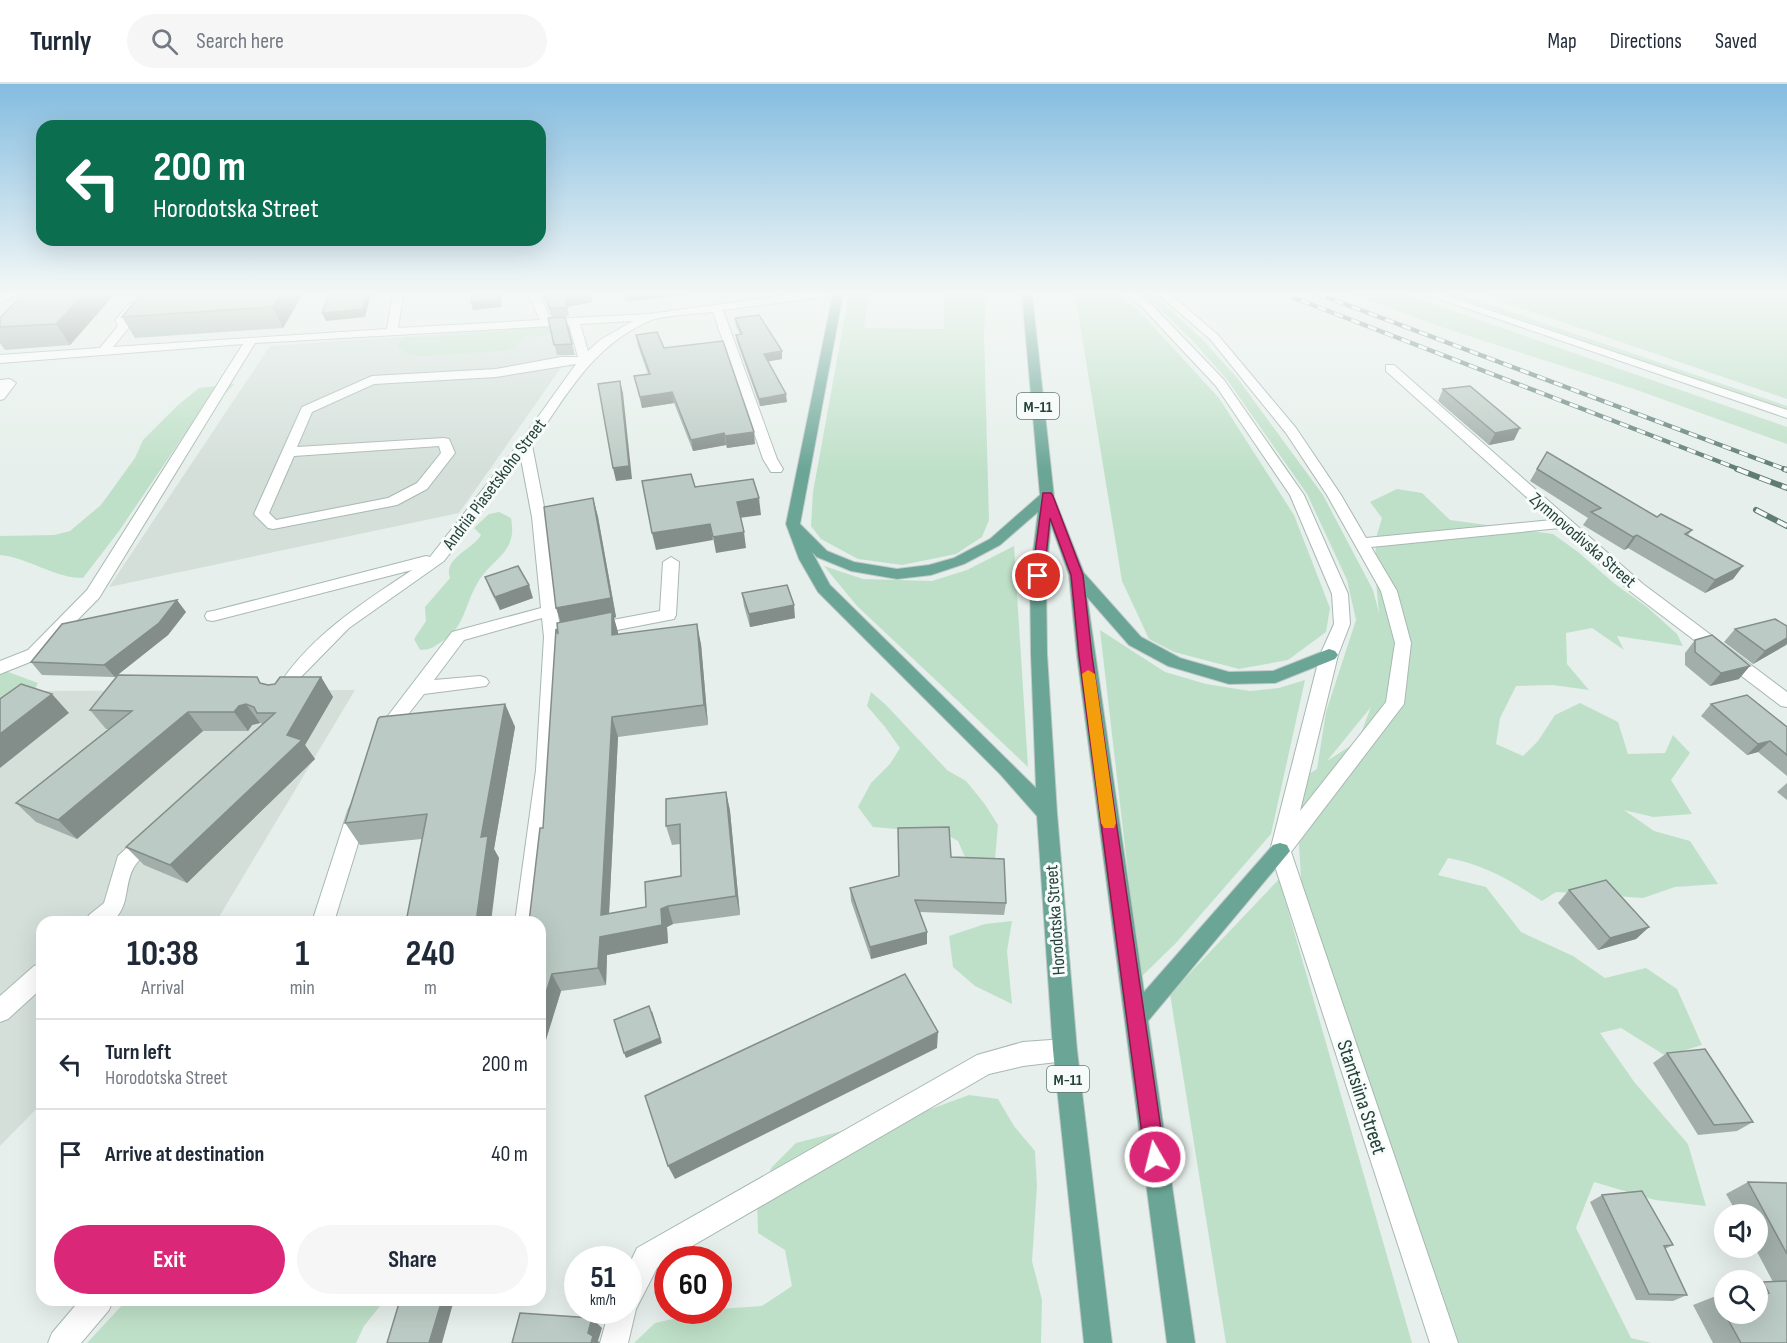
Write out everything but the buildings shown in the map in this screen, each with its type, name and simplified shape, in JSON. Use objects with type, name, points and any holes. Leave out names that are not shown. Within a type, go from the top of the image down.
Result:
[{"type":"main road","points":[[827,353],[793,524],[807,560],[824,588],[1007,769],[1047,813]]},
{"type":"main road","name":"Horodotska Street","points":[[1033,353],[1047,496],[1038,576],[1039,654],[1047,813],[1065,1050],[1098,1343]]},
{"type":"main road","points":[[793,524],[822,555],[851,566],[897,573],[931,570],[959,561],[995,542],[1047,496]]},
{"type":"main road","name":"Horodotska Street","points":[[1047,496],[1077,575],[1086,656],[1181,1343]]},
{"type":"main road","points":[[1077,575],[1135,641],[1174,662],[1229,678],[1275,677],[1329,655]]},
{"type":"main road","points":[[1136,1018],[1280,851]]},
{"type":"street","name":"Andriia Piasetskoho Street","points":[[0,359],[81,353]]},
{"type":"street","points":[[0,668],[34,654],[93,594],[243,353]]},
{"type":"street","points":[[289,452],[444,442],[448,453],[422,486],[392,502],[273,525],[261,514],[289,452],[308,410],[372,380],[496,374],[585,360],[583,353]]},
{"type":"street","name":"Andriia Piasetskoho Street","points":[[281,696],[293,675],[343,624],[440,558],[525,445],[585,360],[593,353]]},
{"type":"street","points":[[733,353],[770,459],[776,469]]},
{"type":"street","points":[[1191,353],[1220,383],[1297,495],[1340,594],[1342,624],[1329,655],[1280,851]]},
{"type":"street","points":[[1228,353],[1290,431],[1322,477],[1389,591],[1403,643],[1395,704],[1280,851]]},
{"type":"street","points":[[1605,353],[1787,414]]},
{"type":"street","name":"Zymnovodivska Street","points":[[1390,368],[1636,588],[1787,701]]},
{"type":"street","points":[[0,384],[10,384],[0,396]]},
{"type":"street","points":[[525,445],[539,517],[552,637],[544,771],[527,916]]},
{"type":"street","points":[[1361,543],[1564,524]]},
{"type":"street","points":[[213,616],[440,558]]},
{"type":"street","points":[[552,637],[668,615],[671,562]]},
{"type":"street","points":[[377,750],[380,739],[458,636],[549,610]]},
{"type":"street","points":[[419,688],[480,682]]},
{"type":"street","points":[[325,916],[363,793]]},
{"type":"street","points":[[104,916],[113,908],[124,862],[167,824]]},
{"type":"street","name":"Stantsiina Street","points":[[1280,851],[1443,1343]]},
{"type":"street","points":[[0,1011],[36,978]]},
{"type":"street","points":[[642,1269],[647,1258],[985,1063],[1023,1054],[1065,1050]]},
{"type":"street","points":[[62,1343],[94,1306]]},
{"type":"street","points":[[614,1343],[619,1324]]},
{"type":"shaded area","points":[[265,353],[568,353],[568,358],[459,513],[109,587]]},
{"type":"shaded area","points":[[355,690],[220,916],[36,916],[36,1109],[0,1146],[0,710],[24,691]]},
{"type":"green space","points":[[406,353],[471,353],[417,356]]},
{"type":"green space","points":[[838,353],[985,353],[989,520],[982,537],[956,554],[902,565],[858,559],[821,539],[811,526],[813,492]]},
{"type":"green space","points":[[1085,353],[1177,353],[1219,398],[1294,515],[1330,608],[1326,632],[1288,660],[1239,669],[1174,652],[1149,639],[1122,581]]},
{"type":"green space","points":[[1203,353],[1214,353],[1238,379],[1323,495],[1373,590],[1379,613],[1375,571],[1376,538],[1382,518],[1370,502],[1397,489],[1422,493],[1450,520],[1553,534],[1647,607],[1677,634],[1683,646],[1617,636],[1624,650],[1592,628],[1566,633],[1567,664],[1589,690],[1553,685],[1516,686],[1500,718],[1496,744],[1523,756],[1538,741],[1555,715],[1580,703],[1618,722],[1628,754],[1665,753],[1673,735],[1690,753],[1671,780],[1692,814],[1653,817],[1624,810],[1654,831],[1690,841],[1718,884],[1675,887],[1643,898],[1556,892],[1542,901],[1497,874],[1461,861],[1448,858],[1438,875],[1486,887],[1521,932],[1573,956],[1605,978],[1646,968],[1677,989],[1702,1045],[1666,1056],[1621,1028],[1600,1033],[1635,1083],[1688,1144],[1706,1206],[1655,1200],[1594,1182],[1576,1228],[1631,1338],[1652,1343],[1457,1343],[1302,893],[1299,845],[1304,777],[1317,769],[1326,712],[1356,620],[1347,580],[1307,494],[1228,381]],"holes":[[[1371,707],[1358,741],[1327,761]]]},
{"type":"green space","points":[[1521,353],[1573,353],[1787,427],[1787,444],[1634,389]]},
{"type":"green space","points":[[1619,353],[1631,353],[1787,406],[1787,410]]},
{"type":"green space","points":[[1652,353],[1787,353],[1787,399]]},
{"type":"green space","points":[[234,384],[184,435],[119,531],[83,578],[62,575],[0,555],[0,536],[54,535],[70,531],[101,505],[135,458],[143,440],[178,405],[199,388]]},
{"type":"green space","points":[[499,512],[511,518],[511,540],[507,548],[477,584],[455,630],[434,647],[420,650],[414,639],[426,621],[425,607],[450,578],[449,571],[454,560],[481,535],[474,528],[489,514]]},
{"type":"green space","points":[[1014,546],[1028,767],[857,606],[824,566],[863,579],[932,581],[967,570]]},
{"type":"green space","points":[[1100,630],[1165,672],[1206,684],[1250,691],[1279,688],[1305,680],[1271,834],[1176,943],[1140,978]]},
{"type":"green space","points":[[0,669],[38,683],[30,699],[0,723]]},
{"type":"green space","points":[[871,692],[947,770],[966,781],[984,803],[998,825],[995,859],[965,857],[958,841],[944,833],[873,827],[858,807],[871,783],[890,764],[900,748],[867,706]]},
{"type":"green space","points":[[1279,879],[1412,1343],[1226,1343],[1170,994]]},
{"type":"green space","points":[[1012,921],[1007,951],[1012,1004],[975,986],[953,967],[949,936],[985,924]]},
{"type":"green space","points":[[969,1095],[998,1099],[1014,1126],[1035,1151],[1037,1186],[1032,1261],[1042,1300],[1041,1343],[634,1343],[654,1324],[732,1324],[732,1308],[762,1306],[792,1286],[785,1250],[758,1233],[757,1198],[772,1167],[796,1143],[881,1121],[912,1116]]},
{"type":"green space","points":[[121,1306],[380,1306],[364,1326],[356,1343],[87,1343]]},
{"type":"railway","points":[[1437,353],[1741,470]]},
{"type":"railway","points":[[1475,353],[1787,470],[1784,469]]},
{"type":"railway","points":[[1737,469],[1787,488]]},
{"type":"railway","points":[[1756,510],[1787,526]]},
{"type":"slow traffic","points":[[1088,674],[1109,823]]},
{"type":"route","points":[[1038,576],[1047,496],[1077,575],[1086,656],[1155,1157]]}]
